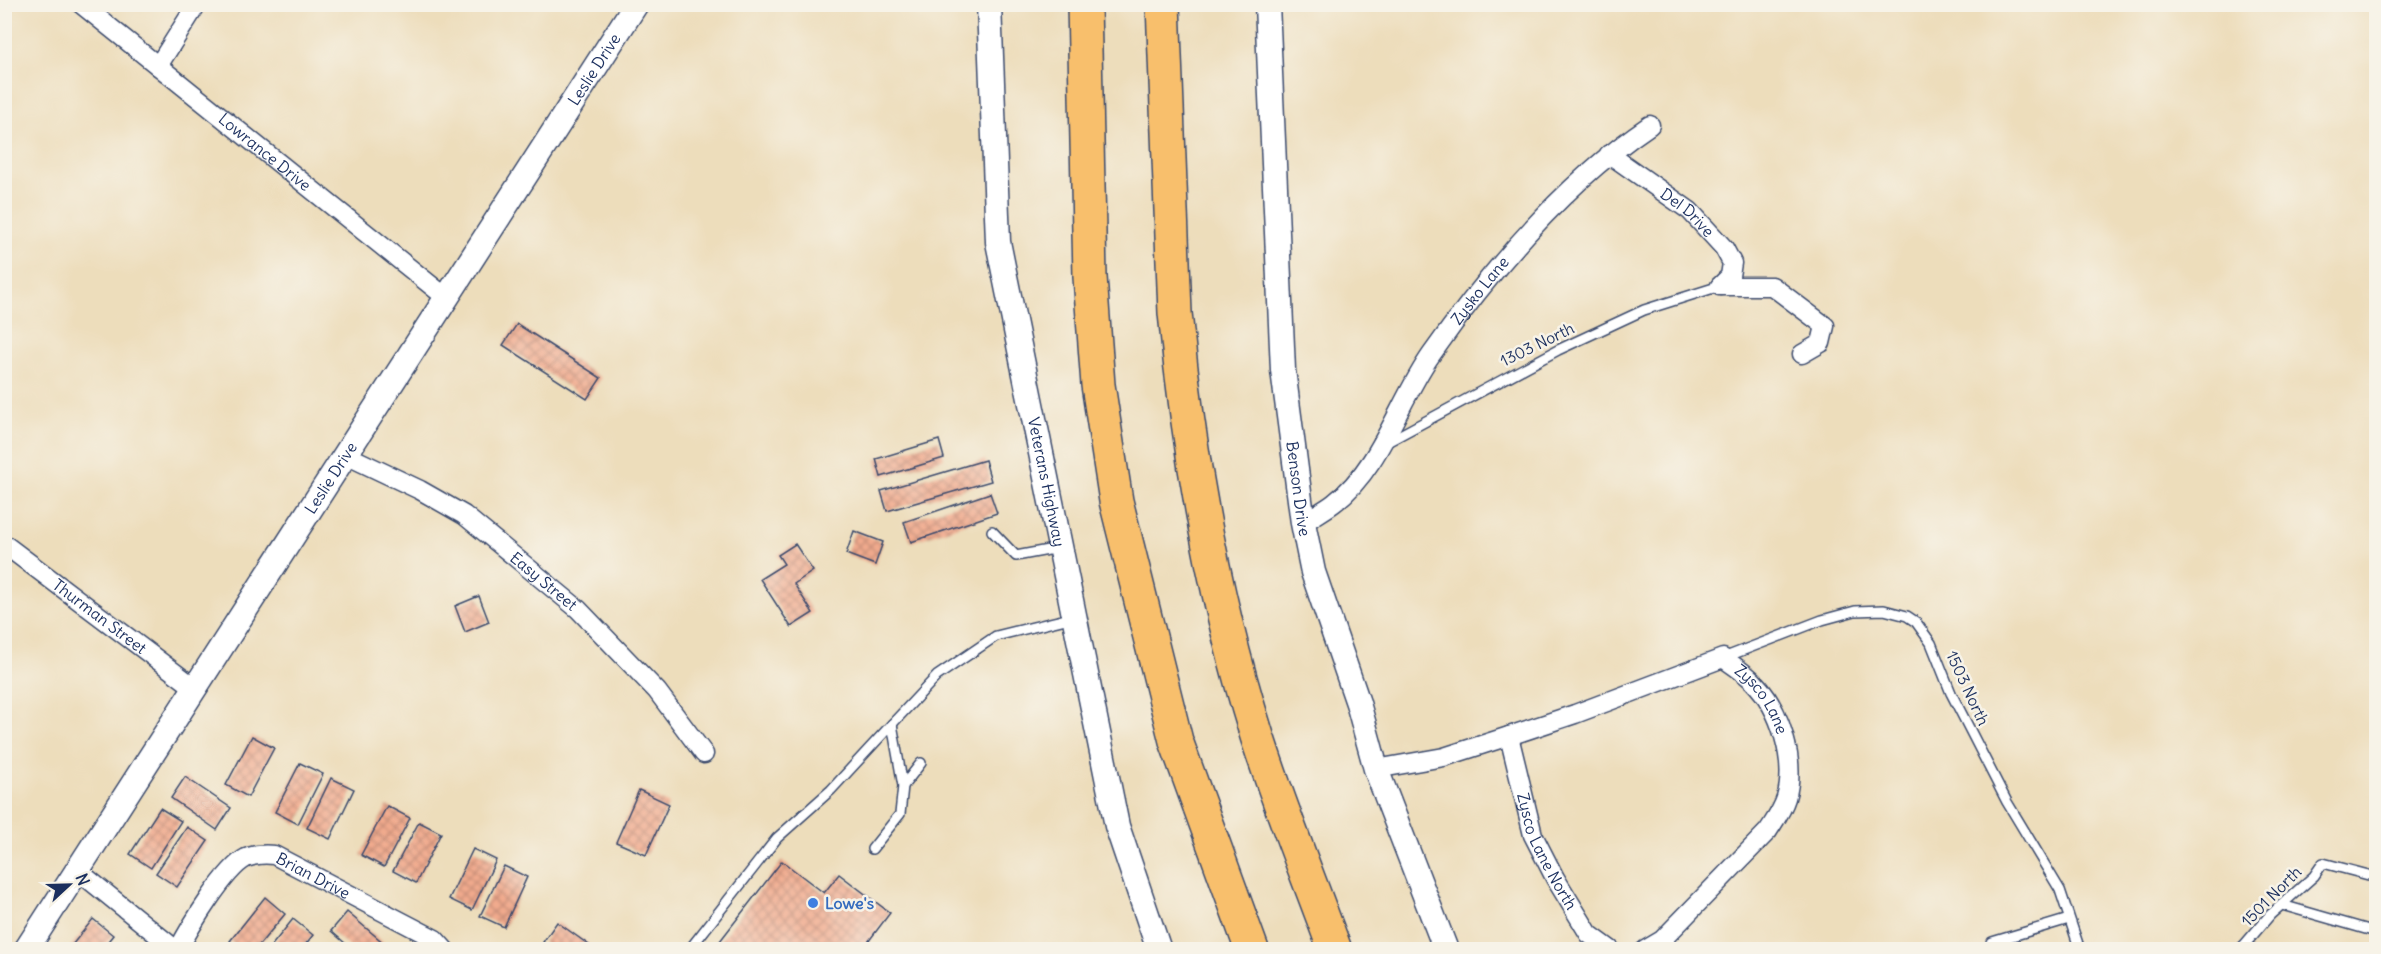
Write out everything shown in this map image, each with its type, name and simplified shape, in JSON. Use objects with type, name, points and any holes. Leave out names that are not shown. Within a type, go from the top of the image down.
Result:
[{"type":"highway","points":[[1084,4],[1090,277],[1098,385],[1116,501],[1176,741],[1252,950]]},
{"type":"highway","points":[[1163,4],[1175,313],[1180,361],[1213,571],[1257,736],[1335,950]]},
{"type":"street","name":"Lowrance Drive","points":[[81,4],[448,298]]},
{"type":"street","points":[[158,66],[197,4]]},
{"type":"street","name":"Leslie Drive","points":[[26,950],[636,4]]},
{"type":"street","name":"Veterans Highway","points":[[989,4],[998,242],[1117,826],[1159,950]]},
{"type":"street","name":"Benson Drive","points":[[1267,4],[1282,370],[1303,522],[1313,572],[1358,703],[1376,769],[1446,950]]},
{"type":"street","name":"Zysko Lane","points":[[1303,522],[1335,503],[1353,484],[1378,449],[1412,384],[1482,286],[1565,195],[1609,154],[1650,124]]},
{"type":"street","name":"Del Drive","points":[[1609,154],[1690,211],[1724,248],[1731,263],[1730,276],[1720,286]]},
{"type":"street","points":[[1720,286],[1772,286],[1824,326],[1821,343],[1802,354]]},
{"type":"street","name":"Easy Street","points":[[346,455],[420,490],[464,515],[578,609],[657,691],[704,754]]},
{"type":"street","name":"Thurman Street","points":[[4,544],[195,688]]},
{"type":"street","name":"Zysco Lane","points":[[1376,769],[1444,757],[1575,714],[1724,658],[1754,682],[1770,705],[1788,759],[1789,780],[1786,798],[1779,815],[1768,831],[1662,940],[1645,950]]},
{"type":"street","name":"Zysco Lane North","points":[[1509,736],[1533,835],[1555,878],[1589,934],[1611,950]]},
{"type":"street","name":"Brian Drive","points":[[77,870],[177,950],[189,928],[232,870],[245,859],[259,854],[274,855],[435,939],[446,950]]},
{"type":"lane","name":"1303 North","points":[[1378,449],[1396,435],[1558,350],[1644,310],[1720,286]]},
{"type":"lane","points":[[992,531],[1016,556],[1059,548]]},
{"type":"lane","name":"1503 North","points":[[1724,658],[1822,620],[1855,611],[1890,611],[1916,621],[1930,643],[1951,693],[2007,802],[2061,890],[2080,950]]},
{"type":"lane","points":[[689,950],[777,838],[831,790],[937,676],[996,636],[1074,617]]},
{"type":"lane","points":[[872,849],[900,814],[903,786],[892,724]]},
{"type":"lane","points":[[903,786],[921,763]]},
{"type":"lane","name":"1501 North","points":[[2241,948],[2282,905],[2314,876],[2323,863],[2376,877]]},
{"type":"lane","points":[[2282,905],[2376,932]]},
{"type":"lane","points":[[1989,950],[1992,942],[2069,919]]},
{"type":"lane","points":[[2241,948],[2256,950]]},
{"type":"building","points":[[517,324],[601,378],[587,399],[503,345]]},
{"type":"building","points":[[939,440],[944,458],[881,477],[876,459]]},
{"type":"building","points":[[985,460],[991,481],[887,511],[881,491]]},
{"type":"building","points":[[990,493],[997,513],[911,542],[904,522]]},
{"type":"building","points":[[854,531],[883,542],[875,565],[846,554]]},
{"type":"building","points":[[795,544],[813,571],[794,584],[813,613],[791,627],[760,579],[784,564],[778,555]]},
{"type":"building","points":[[479,596],[489,622],[465,632],[455,606]]},
{"type":"building","points":[[252,736],[274,748],[248,797],[226,785]]},
{"type":"building","points":[[300,763],[323,774],[298,824],[275,812]]},
{"type":"building","points":[[185,777],[231,808],[217,830],[171,798]]},
{"type":"building","points":[[331,778],[354,789],[330,839],[307,828]]},
{"type":"building","points":[[639,790],[669,804],[646,855],[616,842]]},
{"type":"building","points":[[387,806],[410,818],[384,867],[361,855]]},
{"type":"building","points":[[160,808],[181,821],[151,868],[130,854]]},
{"type":"building","points":[[419,822],[441,833],[416,883],[393,871]]},
{"type":"building","points":[[187,827],[208,841],[177,887],[156,873]]},
{"type":"building","points":[[473,849],[496,860],[472,910],[449,899]]},
{"type":"building","name":"Lowe's","points":[[782,861],[824,893],[839,874],[890,913],[862,950],[713,950]]},
{"type":"building","points":[[504,866],[527,877],[504,927],[480,916]]},
{"type":"building","points":[[265,897],[285,914],[255,950],[241,950],[230,941]]},
{"type":"building","points":[[347,912],[392,950],[353,950],[331,931]]},
{"type":"building","points":[[93,919],[113,935],[101,950],[68,950]]},
{"type":"building","points":[[293,919],[313,935],[301,950],[268,950]]},
{"type":"building","points":[[557,922],[596,950],[553,950],[543,942]]},
{"type":"place","name":"Lowe's","points":[[813,903]]}]
